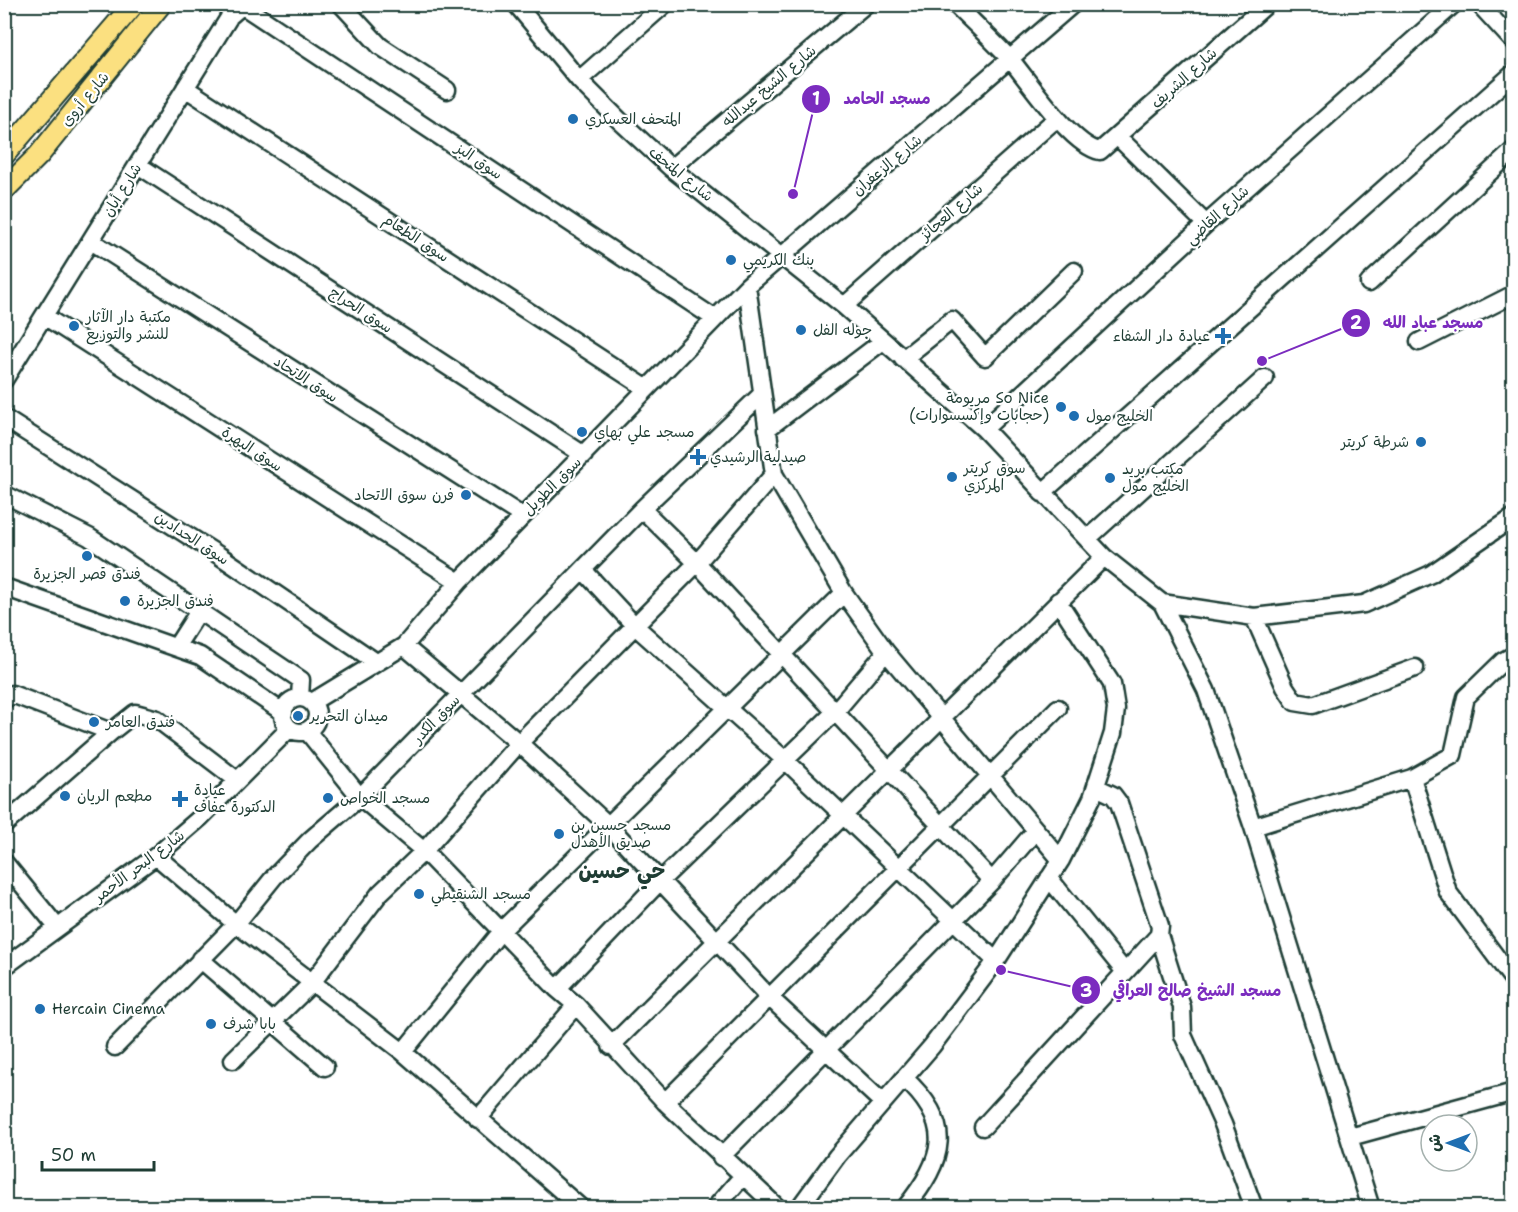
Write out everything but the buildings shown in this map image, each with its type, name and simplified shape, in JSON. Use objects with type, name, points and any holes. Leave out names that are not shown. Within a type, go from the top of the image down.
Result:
[{"type":"main road","name":"شارع أروى","points":[[4,155],[134,4]]},
{"type":"main road","name":"شارع أروى","points":[[4,190],[53,138],[161,4]]},
{"type":"street","points":[[341,4],[380,46],[447,90]]},
{"type":"street","name":"شارع المتحف","points":[[516,4],[579,80],[671,168],[782,254],[984,429],[1104,557],[1162,603]]},
{"type":"street","points":[[579,80],[665,4]]},
{"type":"street","name":"شارع الشيخ عبدالله","points":[[671,168],[866,4]]},
{"type":"street","points":[[955,4],[1010,59],[1057,117]]},
{"type":"street","name":"شارع الزعفران","points":[[782,254],[1073,4]]},
{"type":"street","name":"شارع الشريف","points":[[1057,117],[1091,149],[1100,151],[1267,4]]},
{"type":"street","name":"شارع القاضي","points":[[984,429],[1206,224],[1454,4]]},
{"type":"street","points":[[1479,4],[1514,42]]},
{"type":"street","name":"شارع أبان","points":[[4,380],[230,16],[243,5]]},
{"type":"street","name":"سوق البز","points":[[243,5],[714,318]]},
{"type":"street","points":[[1042,493],[1514,73]]},
{"type":"street","name":"سوق الطعام","points":[[185,88],[646,388]]},
{"type":"street","name":"شارع العجائز","points":[[844,306],[1057,117]]},
{"type":"street","points":[[1118,136],[1206,224]]},
{"type":"street","points":[[1368,283],[1514,150]]},
{"type":"street","name":"سوق الحراج","points":[[138,165],[584,455]]},
{"type":"street","name":"سوق الاتحاد","points":[[91,241],[522,516]]},
{"type":"street","name":"سوق الطويل","points":[[306,700],[404,646],[459,582],[522,516],[584,455],[714,318],[782,254]]},
{"type":"street","points":[[903,359],[952,320],[985,357],[1074,271]]},
{"type":"street","points":[[747,286],[774,474],[844,593],[886,652],[1061,860]]},
{"type":"street","points":[[1419,342],[1514,294]]},
{"type":"street","name":"سوق البهرة","points":[[44,316],[459,582]]},
{"type":"street","points":[[767,429],[882,341]]},
{"type":"street","points":[[1087,539],[1265,378]]},
{"type":"street","name":"سوق الكدر","points":[[115,1047],[200,958],[236,924],[274,877],[310,840],[360,797],[584,571],[642,509],[762,394]]},
{"type":"street","name":"سوق الحدادين","points":[[4,418],[220,556],[376,662]]},
{"type":"street","points":[[233,1060],[311,984],[380,893],[424,851],[519,743],[697,563],[774,474]]},
{"type":"street","points":[[4,494],[89,537],[301,680],[306,700],[317,718],[307,731],[295,732],[286,721],[200,656],[4,587]]},
{"type":"street","points":[[642,509],[697,563],[992,881]]},
{"type":"street","points":[[1162,603],[1254,617],[1364,604],[1431,574],[1514,517]]},
{"type":"street","points":[[611,1046],[1104,557]]},
{"type":"street","points":[[584,571],[635,626],[785,760],[996,961]]},
{"type":"street","points":[[403,1052],[501,931],[783,656],[844,593]]},
{"type":"street","points":[[799,1208],[882,1102],[932,1046],[996,961],[1061,860],[1096,786],[1113,733],[1116,709],[1112,684],[1058,601]]},
{"type":"street","points":[[1162,603],[1206,690],[1253,826],[1371,1208]]},
{"type":"street","points":[[176,647],[199,611]]},
{"type":"street","points":[[1254,617],[1285,687],[1295,702],[1313,705],[1415,668]]},
{"type":"street","points":[[404,646],[519,743],[609,826],[768,996],[882,1102]]},
{"type":"street","points":[[557,989],[660,881],[835,712],[886,652]]},
{"type":"street","points":[[1253,826],[1412,778],[1453,754],[1466,697],[1503,661],[1514,655]]},
{"type":"street","points":[[4,700],[12,694],[111,732]]},
{"type":"street","points":[[286,721],[289,702],[306,700]]},
{"type":"street","points":[[665,1102],[990,773],[1058,708]]},
{"type":"street","points":[[4,825],[135,713],[157,719],[237,780]]},
{"type":"street","name":"شارع البحر الأحمر","points":[[4,967],[156,856],[200,818],[237,780],[286,721]]},
{"type":"street","points":[[307,731],[360,797],[424,851],[557,989],[576,1005],[611,1046],[665,1102],[742,1177],[778,1208]]},
{"type":"street","points":[[1412,778],[1448,892],[1514,981]]},
{"type":"street","points":[[1096,786],[1113,795],[1119,803],[1160,926],[1159,935],[1182,1007],[1183,1035],[1223,1124],[1247,1204]]},
{"type":"street","points":[[722,1157],[992,881],[1036,830]]},
{"type":"street","points":[[156,856],[311,984],[403,1052],[581,1208]]},
{"type":"street","points":[[4,862],[57,927]]},
{"type":"street","points":[[1049,878],[1125,972]]},
{"type":"street","points":[[983,1127],[1159,935]]},
{"type":"street","points":[[200,958],[326,1067]]},
{"type":"street","points":[[478,1119],[576,1005]]},
{"type":"street","points":[[904,1078],[919,1091],[935,1115],[940,1150],[926,1182],[905,1208]]},
{"type":"street","points":[[1350,1137],[1514,1092]]},
{"type":"street","points":[[715,1208],[742,1177]]},
{"type":"place","name":"المتحف العسكري","points":[[573,119]]},
{"type":"place","name":"مسجد الحامد","points":[[793,194]]},
{"type":"place","name":"بنك الكريمي","points":[[731,260]]},
{"type":"place","name":"مكتبة دار الآثار للنشر والتوزيع","points":[[74,326]]},
{"type":"place","name":"جوله الفل","points":[[801,330]]},
{"type":"place","name":"عيادة دار الشفاء","points":[[1223,336]]},
{"type":"place","name":"مسجد عباد الله","points":[[1262,361]]},
{"type":"place","name":"مريومة So Nice (حجابات وإكسسوارات)","points":[[1061,407]]},
{"type":"place","name":"الخليج مول","points":[[1074,416]]},
{"type":"place","name":"مسجد علي بهاي","points":[[582,432]]},
{"type":"place","name":"شرطة كريتر","points":[[1421,442]]},
{"type":"place","name":"صيدلية الرشيدي","points":[[698,457]]},
{"type":"place","name":"سوق كريتر المركزي","points":[[952,477]]},
{"type":"place","name":"مكتب بريد الخليج مول","points":[[1110,478]]},
{"type":"place","name":"فرن سوق الاتحاد","points":[[466,495]]},
{"type":"place","name":"فندق قصر الجزيرة","points":[[87,556]]},
{"type":"place","name":"فندق الجزيرة","points":[[125,601]]},
{"type":"place","name":"ميدان التحرير","points":[[298,716]]},
{"type":"place","name":"فندق العامر","points":[[94,722]]},
{"type":"place","name":"مطعم الريان","points":[[65,796]]},
{"type":"place","name":"مسجد الخواص","points":[[328,798]]},
{"type":"place","name":"عيادة الدكتورة عفاف","points":[[180,799]]},
{"type":"place","name":"مسجد حسين بن صديق الأهدل","points":[[559,834]]},
{"type":"place","name":"مسجد الشنقيطي","points":[[419,894]]},
{"type":"place","name":"مسجد الشيخ صالح العراقي","points":[[1001,970]]},
{"type":"place","name":"Hercain Cinema","points":[[40,1009]]},
{"type":"place","name":"بابا شرف","points":[[211,1024]]},
{"type":"district","name":"حي حسين","points":[[622,871]]}]
